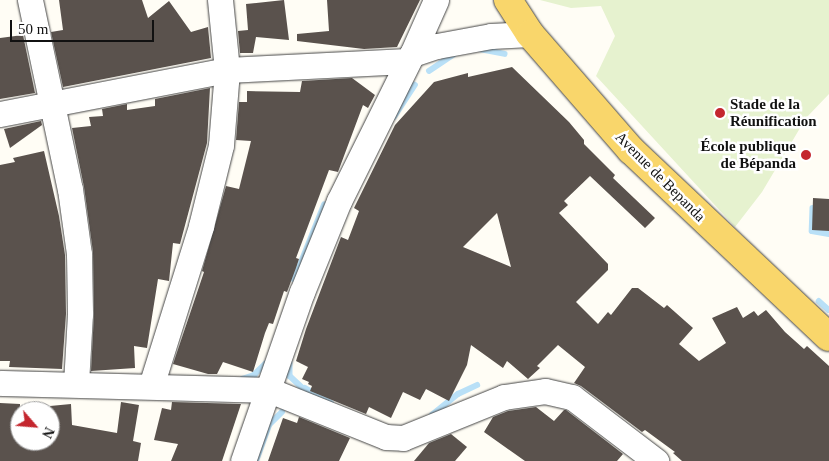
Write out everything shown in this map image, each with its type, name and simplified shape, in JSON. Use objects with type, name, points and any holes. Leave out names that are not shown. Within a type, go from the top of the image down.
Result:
[{"type":"main road","name":"Avenue de Bepanda","points":[[508,0],[530,34],[631,150],[829,338]]},
{"type":"street","points":[[30,0],[54,104],[70,189],[79,254],[80,314],[76,384]]},
{"type":"street","points":[[151,386],[213,183],[221,145],[227,70],[220,0]]},
{"type":"street","points":[[243,461],[302,292],[339,201],[410,58],[436,0]]},
{"type":"street","points":[[0,114],[227,70],[410,58],[437,46],[491,36],[530,34]]},
{"type":"street","points":[[0,383],[269,390],[386,437],[403,438],[504,397],[545,391],[572,397],[656,461]]},
{"type":"green space","name":"Stade de la Réunification","points":[[540,0],[829,0],[829,94],[806,118],[762,192],[735,227],[596,76],[615,36],[601,6],[571,8]]},
{"type":"building","points":[[59,0],[142,0],[148,18],[169,1],[191,32],[208,27],[211,58],[63,87],[51,32],[63,30]]},
{"type":"building","points":[[284,0],[289,40],[256,37],[253,53],[240,53],[238,31],[248,30],[246,4]]},
{"type":"building","points":[[327,0],[420,0],[397,47],[364,49],[297,41],[297,34],[329,31]]},
{"type":"building","points":[[23,35],[35,93],[0,99],[0,38]]},
{"type":"building","points":[[512,67],[569,122],[584,140],[584,144],[615,175],[613,178],[655,218],[645,228],[590,176],[564,201],[568,205],[559,213],[608,264],[608,270],[576,302],[598,324],[608,312],[611,315],[632,288],[638,288],[664,308],[667,305],[693,328],[679,344],[699,361],[726,343],[712,318],[737,307],[743,318],[754,311],[758,316],[766,310],[785,332],[804,349],[807,346],[829,366],[829,461],[682,461],[673,453],[675,452],[645,430],[642,432],[581,386],[574,383],[585,367],[558,345],[537,366],[540,368],[528,379],[507,361],[503,368],[471,345],[467,365],[449,401],[426,389],[420,400],[403,392],[391,418],[369,407],[366,414],[310,391],[312,386],[308,384],[309,382],[302,379],[308,367],[296,361],[306,329],[341,237],[348,240],[359,211],[354,208],[395,125],[434,82],[468,73],[468,77]],"holes":[[[497,213],[511,267],[463,247]]]},
{"type":"building","points":[[352,78],[375,95],[368,108],[363,105],[338,172],[329,170],[296,258],[299,259],[287,292],[284,291],[273,324],[269,323],[253,372],[223,362],[217,374],[208,374],[173,364],[204,272],[202,271],[226,186],[239,189],[251,141],[236,140],[239,102],[247,102],[247,91],[300,92],[302,81]]},
{"type":"building","points":[[210,88],[207,143],[180,244],[173,243],[169,281],[158,279],[147,348],[134,346],[135,368],[91,371],[94,314],[93,252],[84,187],[72,128],[91,126],[89,117],[103,116],[102,109],[127,104],[127,110],[155,106],[155,99]]},
{"type":"building","points":[[41,121],[42,125],[10,148],[4,129]]},
{"type":"building","points":[[44,151],[59,216],[65,255],[66,314],[62,369],[9,367],[10,361],[0,361],[0,165],[15,162],[13,158]]},
{"type":"building","points":[[813,198],[829,199],[829,231],[812,230]]},
{"type":"building","points":[[121,402],[139,405],[133,441],[141,443],[138,461],[0,461],[0,403],[10,404],[10,451],[60,451],[60,405],[71,404],[72,425],[117,433]]},
{"type":"building","points":[[172,402],[241,404],[222,461],[171,461],[178,444],[154,440],[162,408],[171,410]]},
{"type":"building","points":[[536,407],[554,421],[566,410],[623,454],[617,461],[525,461],[484,432],[493,417],[508,411]]},
{"type":"building","points":[[299,417],[350,438],[339,461],[268,461],[283,418],[297,423]]},
{"type":"building","points":[[451,434],[467,447],[455,461],[414,461],[429,443]]},
{"type":"waterway","points":[[480,49],[505,54]]},
{"type":"waterway","points":[[429,71],[454,54]]},
{"type":"waterway","points":[[394,117],[415,85]]},
{"type":"waterway","points":[[294,280],[324,205]]},
{"type":"waterway","points":[[813,208],[812,231],[829,234]]},
{"type":"waterway","points":[[819,301],[829,310]]},
{"type":"waterway","points":[[290,363],[290,376],[302,387]]},
{"type":"waterway","points":[[242,379],[254,375],[265,364]]},
{"type":"waterway","points":[[432,415],[458,394],[477,385]]},
{"type":"waterway","points":[[305,388],[331,403]]},
{"type":"waterway","points":[[256,461],[269,425],[282,412]]},
{"type":"place","name":"Stade de la Réunification","points":[[720,113]]},
{"type":"place","name":"École publique de Bépanda","points":[[806,155]]}]
